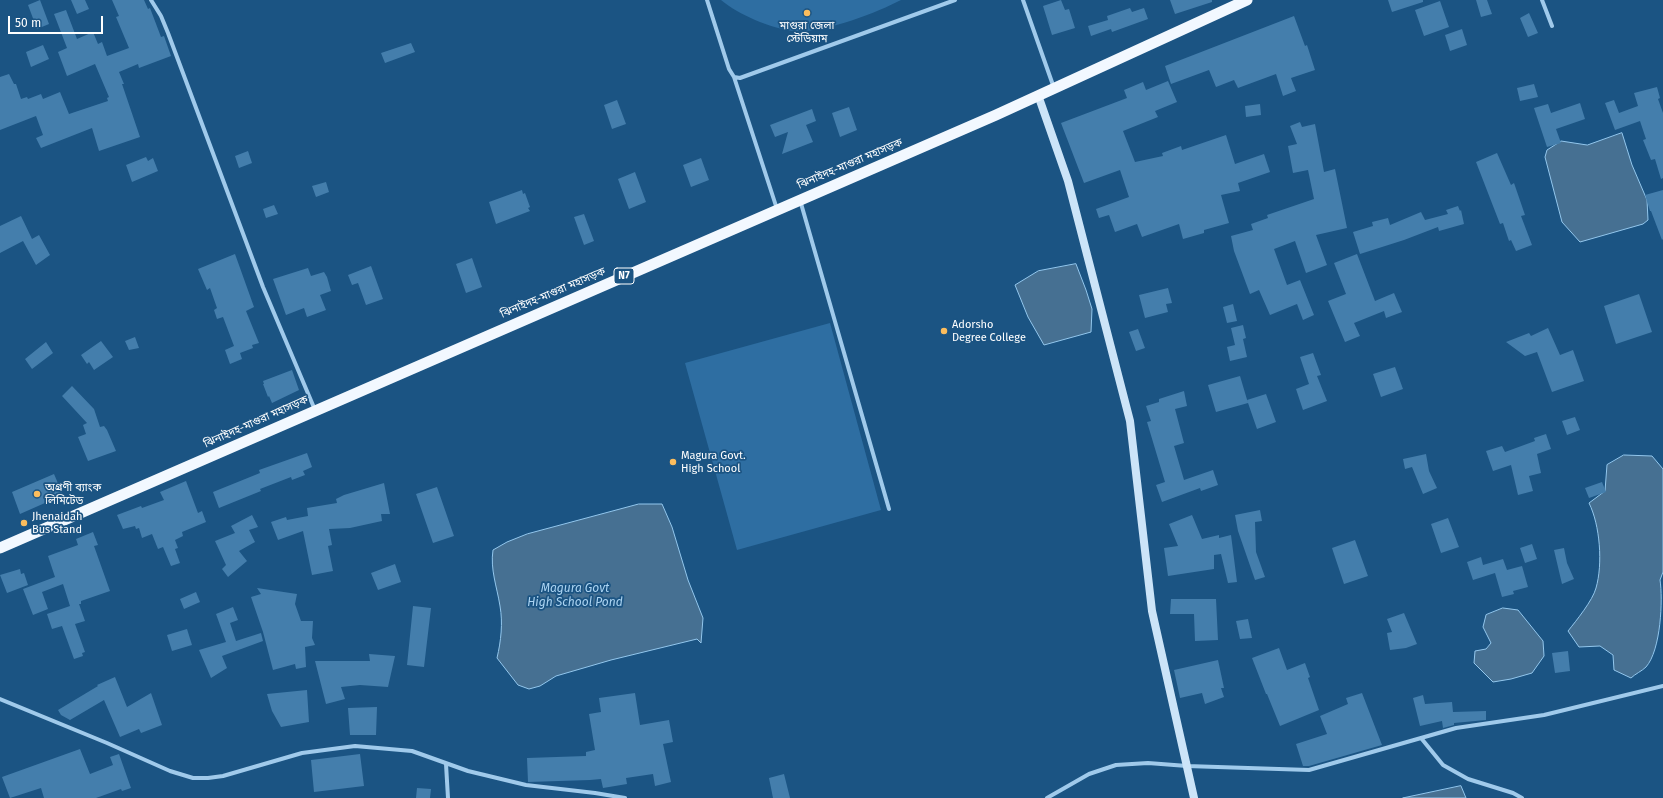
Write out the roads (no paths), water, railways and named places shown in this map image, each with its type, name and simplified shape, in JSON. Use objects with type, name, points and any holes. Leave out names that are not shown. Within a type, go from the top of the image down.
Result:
[{"type":"highway","name":"ঝিনাইদহ-মাগুরা মহাসড়ক","points":[[0,548],[800,200],[1054,88],[1247,0]]},
{"type":"main road","points":[[1038,95],[1068,181],[1130,421],[1152,611],[1194,798]]},
{"type":"street","points":[[151,0],[161,16],[168,33],[263,287],[315,410]]},
{"type":"street","points":[[707,0],[777,210]]},
{"type":"street","points":[[734,78],[746,76],[955,0]]},
{"type":"street","points":[[1023,0],[1054,88]]},
{"type":"street","points":[[1542,0],[1552,26]]},
{"type":"street","points":[[800,200],[889,509]]},
{"type":"street","points":[[1047,798],[1089,774],[1116,765],[1148,763],[1187,766],[1309,770],[1456,728],[1544,715],[1663,686]]},
{"type":"street","points":[[0,699],[100,740],[170,771],[193,778],[223,776],[302,753],[355,746],[412,752],[468,771],[526,785],[595,792],[625,798]]},
{"type":"street","points":[[1421,738],[1443,765],[1468,779],[1513,793],[1522,798]]},
{"type":"street","points":[[446,764],[448,798]]},
{"type":"water","points":[[1622,133],[1632,165],[1647,200],[1648,220],[1643,224],[1580,242],[1562,222],[1545,157],[1547,150],[1561,141],[1587,145]]},
{"type":"water","points":[[1076,264],[1092,309],[1091,332],[1044,345],[1028,317],[1015,285],[1038,271]]},
{"type":"water","points":[[1624,455],[1652,456],[1663,469],[1663,572],[1660,580],[1660,624],[1655,649],[1651,659],[1646,667],[1631,678],[1614,670],[1613,655],[1600,646],[1579,647],[1568,631],[1584,610],[1594,593],[1598,578],[1600,556],[1598,533],[1593,512],[1589,503],[1605,491],[1607,465]]},
{"type":"water","name":"Magura Govt High School Pond","points":[[639,504],[662,504],[672,527],[688,580],[703,618],[701,643],[697,639],[611,660],[556,676],[540,686],[529,689],[518,685],[497,658],[501,619],[492,564],[493,550],[507,542],[527,534]]},
{"type":"water","points":[[1503,608],[1518,610],[1543,641],[1544,656],[1532,673],[1493,682],[1474,663],[1475,651],[1486,649],[1491,643],[1483,627],[1486,615]]},
{"type":"water","points":[[1461,786],[1466,798],[1403,798]]},
{"type":"place","name":"মাগুরা জেলা স্টেডিয়াম","points":[[807,13]]},
{"type":"place","name":"Adorsho Degree College","points":[[944,331]]},
{"type":"place","name":"Magura Govt. High School","points":[[673,462]]},
{"type":"place","name":"অগ্রণী ব্যাংক লিমিটেড","points":[[37,494]]},
{"type":"place","name":"Jhenaidah Bus Stand","points":[[24,523]]}]
